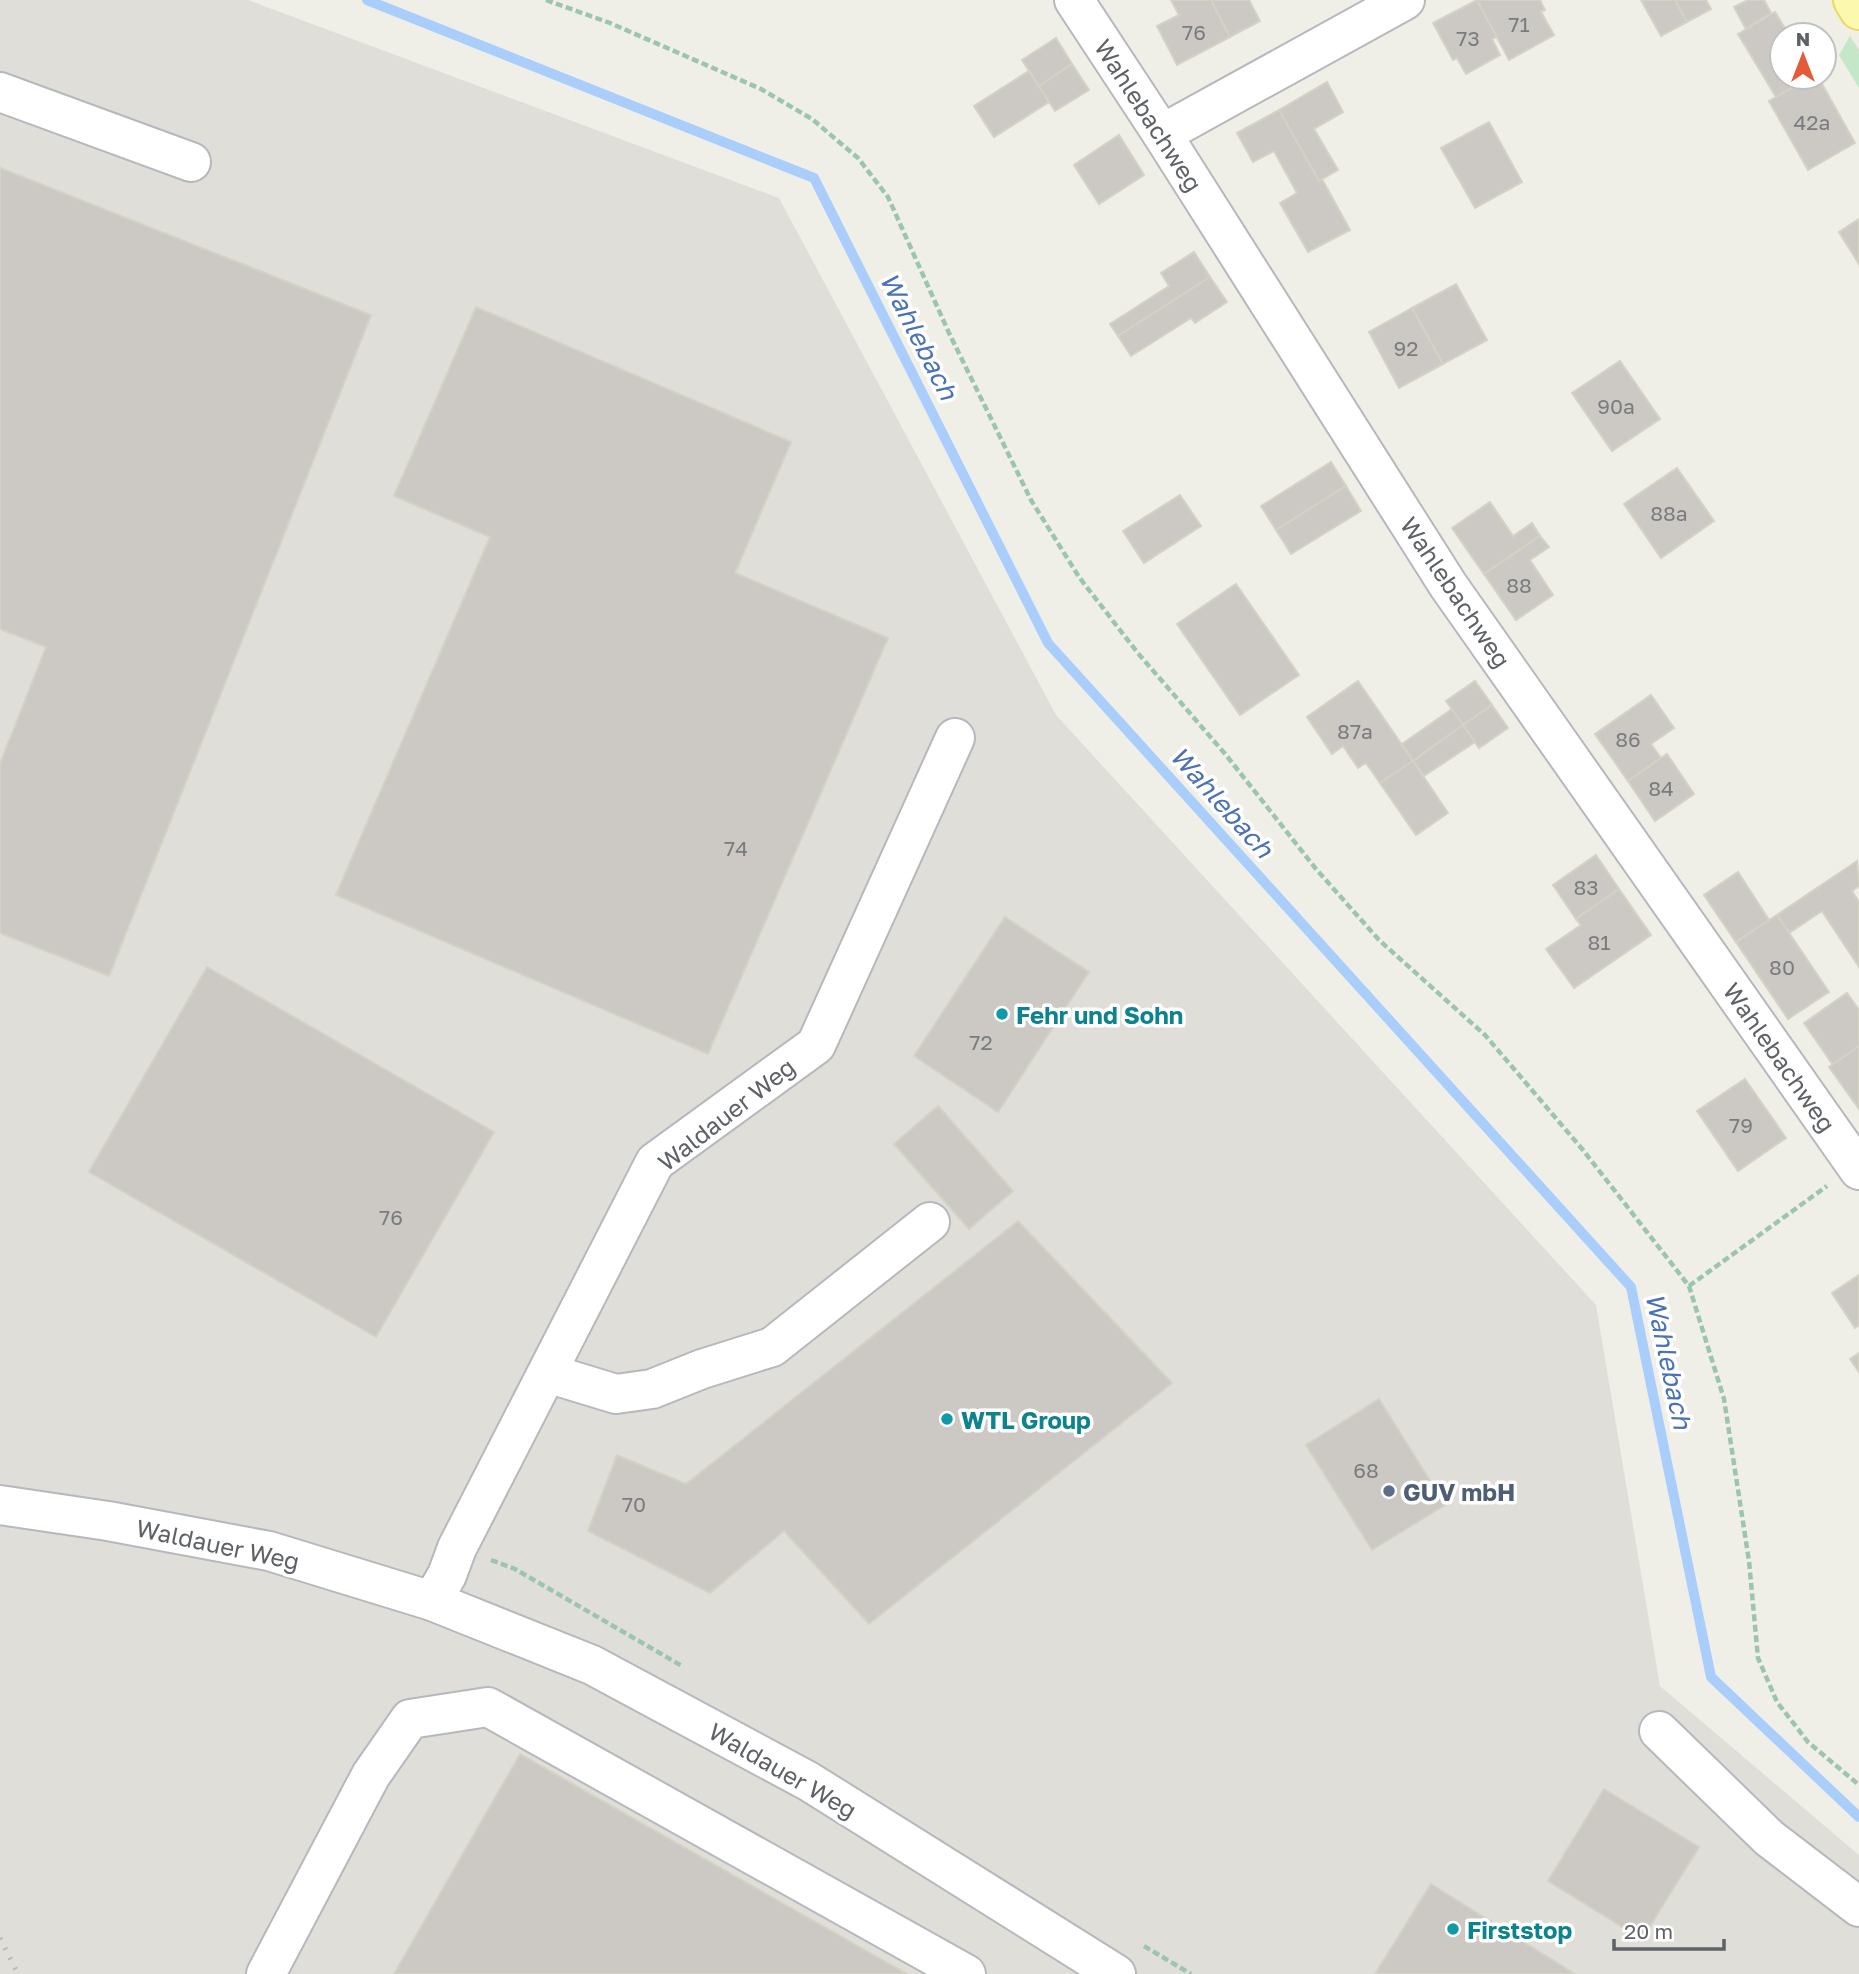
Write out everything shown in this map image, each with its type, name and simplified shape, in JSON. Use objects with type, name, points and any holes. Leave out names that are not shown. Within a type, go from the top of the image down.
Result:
[{"type":"main road","points":[[1853,0],[1859,10]]},
{"type":"street","name":"Wahlebachweg","points":[[1074,0],[1448,585],[1858,1166]]},
{"type":"street","points":[[1162,134],[1405,0]]},
{"type":"street","points":[[0,92],[191,162]]},
{"type":"street","name":"Waldauer Weg","points":[[432,1601],[655,1162],[816,1045],[956,737]]},
{"type":"street","points":[[547,1373],[616,1394],[652,1389],[702,1369],[772,1347],[930,1222]]},
{"type":"street","name":"Waldauer Weg","points":[[0,1505],[108,1521],[269,1551],[432,1601],[592,1665],[808,1781],[1116,1974]]},
{"type":"street","points":[[266,1974],[370,1775],[410,1719],[488,1707],[966,1974]]},
{"type":"street","points":[[1659,1731],[1769,1838],[1859,1907]]},
{"type":"path","points":[[547,0],[610,23],[761,89],[812,119],[858,158],[888,197],[949,333],[1031,500],[1079,578],[1137,652],[1226,755],[1316,869],[1379,940],[1485,1035],[1583,1150],[1689,1286],[1724,1399],[1749,1561],[1758,1658],[1777,1702],[1808,1742],[1859,1784]]},
{"type":"path","points":[[1689,1286],[1858,1166]]},
{"type":"shaded area","points":[[0,0],[248,0],[779,198],[1056,715],[1596,1305],[1660,1686],[1859,1855],[1859,1974],[0,1974]]},
{"type":"green space","points":[[1850,36],[1859,50],[1859,88],[1839,55]]},
{"type":"building","points":[[1171,0],[1211,0],[1230,37],[1177,65],[1157,26],[1179,15]]},
{"type":"building","points":[[1211,0],[1249,0],[1260,21],[1230,37]]},
{"type":"building","points":[[1477,0],[1497,37],[1492,39],[1500,55],[1466,74],[1457,58],[1453,60],[1433,23]]},
{"type":"building","points":[[1477,0],[1540,0],[1545,10],[1541,12],[1554,35],[1509,60]]},
{"type":"building","points":[[1641,0],[1675,0],[1687,22],[1661,36]]},
{"type":"building","points":[[1675,0],[1706,0],[1711,9],[1687,22]]},
{"type":"building","points":[[1748,0],[1764,0],[1771,13],[1746,29],[1734,7]]},
{"type":"building","points":[[1775,12],[1780,21],[1768,21],[1768,84],[1738,34]]},
{"type":"building","points":[[1056,38],[1072,64],[1039,86],[1022,60]]},
{"type":"building","points":[[1072,64],[1089,90],[1055,111],[1039,86]]},
{"type":"building","points":[[1029,71],[1049,102],[994,137],[974,106]]},
{"type":"building","points":[[1327,82],[1343,112],[1314,129],[1338,170],[1319,181],[1279,110]]},
{"type":"building","points":[[1772,91],[1786,91],[1776,97]]},
{"type":"building","points":[[1786,91],[1826,91],[1855,143],[1808,170],[1769,101]]},
{"type":"building","points":[[1279,110],[1350,230],[1308,252],[1280,203],[1297,193],[1274,151],[1253,162],[1237,133]]},
{"type":"building","points":[[1489,122],[1522,182],[1475,208],[1441,148]]},
{"type":"building","points":[[1119,135],[1144,175],[1099,204],[1074,165]]},
{"type":"building","points":[[0,168],[371,315],[109,976],[0,933],[0,764],[46,647],[0,629]]},
{"type":"building","points":[[1859,219],[1859,264],[1839,232]]},
{"type":"building","points":[[1194,252],[1210,277],[1118,336],[1110,324],[1169,286],[1161,273]]},
{"type":"building","points":[[1210,277],[1227,302],[1195,323],[1191,318],[1131,356],[1118,336]]},
{"type":"building","points":[[1456,284],[1487,340],[1443,364],[1412,308]]},
{"type":"building","points":[[476,307],[791,442],[735,573],[888,638],[708,1054],[336,895],[490,537],[394,496]]},
{"type":"building","points":[[1412,308],[1443,364],[1399,388],[1369,332]]},
{"type":"building","points":[[1620,361],[1660,419],[1612,451],[1572,393]]},
{"type":"building","points":[[1331,462],[1346,486],[1276,530],[1261,506]]},
{"type":"building","points":[[1677,468],[1714,521],[1661,558],[1624,504]]},
{"type":"building","points":[[1346,486],[1361,511],[1291,554],[1276,530]]},
{"type":"building","points":[[1180,495],[1201,526],[1144,563],[1123,531]]},
{"type":"building","points":[[1490,502],[1513,536],[1532,523],[1540,536],[1484,574],[1452,528]]},
{"type":"building","points":[[1540,536],[1549,547],[1530,560],[1553,595],[1516,620],[1484,574]]},
{"type":"building","points":[[1236,584],[1299,675],[1240,715],[1177,624]]},
{"type":"building","points":[[1358,681],[1413,761],[1380,783],[1366,763],[1358,768],[1343,746],[1332,754],[1307,717]]},
{"type":"building","points":[[1475,681],[1492,705],[1463,725],[1446,701]]},
{"type":"building","points":[[1651,695],[1674,728],[1651,744],[1661,758],[1628,781],[1595,734]]},
{"type":"building","points":[[1492,705],[1508,728],[1479,748],[1463,725]]},
{"type":"building","points":[[1452,709],[1463,725],[1413,761],[1402,744]]},
{"type":"building","points":[[1463,725],[1475,742],[1424,776],[1413,761]]},
{"type":"building","points":[[1667,754],[1694,794],[1655,821],[1628,781]]},
{"type":"building","points":[[1413,761],[1448,813],[1416,835],[1380,783]]},
{"type":"building","points":[[1596,855],[1619,889],[1576,919],[1553,885]]},
{"type":"building","points":[[1857,861],[1859,886],[1852,891],[1859,902],[1859,967],[1822,911],[1789,933],[1777,915]]},
{"type":"building","points":[[1738,872],[1769,920],[1736,942],[1704,895]]},
{"type":"building","points":[[1619,889],[1651,935],[1574,988],[1546,949],[1581,925],[1576,919]]},
{"type":"building","points":[[1777,915],[1829,992],[1788,1019],[1736,942]]},
{"type":"building","name":"Fehr und Sohn","points":[[1005,917],[1089,972],[998,1112],[914,1056]]},
{"type":"building","points":[[207,967],[494,1132],[376,1337],[89,1172]]},
{"type":"building","points":[[1847,993],[1859,1010],[1859,1046],[1833,1065],[1804,1023]]},
{"type":"building","points":[[1859,1046],[1859,1109],[1829,1067]]},
{"type":"building","points":[[1745,1079],[1786,1138],[1738,1171],[1697,1111]]},
{"type":"building","points":[[938,1106],[1013,1191],[969,1229],[894,1144]]},
{"type":"building","name":"WTL Group","points":[[1018,1221],[1172,1383],[869,1624],[784,1531],[710,1593],[588,1531],[617,1455],[686,1484]]},
{"type":"building","points":[[1859,1275],[1859,1325],[1855,1328],[1832,1293]]},
{"type":"building","points":[[1859,1353],[1859,1372],[1850,1359]]},
{"type":"building","points":[[1379,1399],[1445,1505],[1372,1550],[1306,1445]]},
{"type":"building","points":[[520,1754],[907,1974],[394,1974]]},
{"type":"building","points":[[1604,1789],[1699,1847],[1642,1939],[1548,1881]]},
{"type":"building","name":"Firststop","points":[[1431,1884],[1575,1974],[1375,1974]]},
{"type":"waterway","name":"Wahlebach","points":[[367,0],[814,178],[1048,643],[1631,1287],[1711,1677],[1859,1817]]},
{"type":"railway","points":[[0,1938],[18,1974]]},
{"type":"place","name":"Fehr und Sohn","points":[[1002,1014]]},
{"type":"place","name":"WTL Group","points":[[947,1419]]},
{"type":"place","name":"GUV mbH","points":[[1389,1491]]},
{"type":"place","name":"Firststop","points":[[1453,1929]]}]
